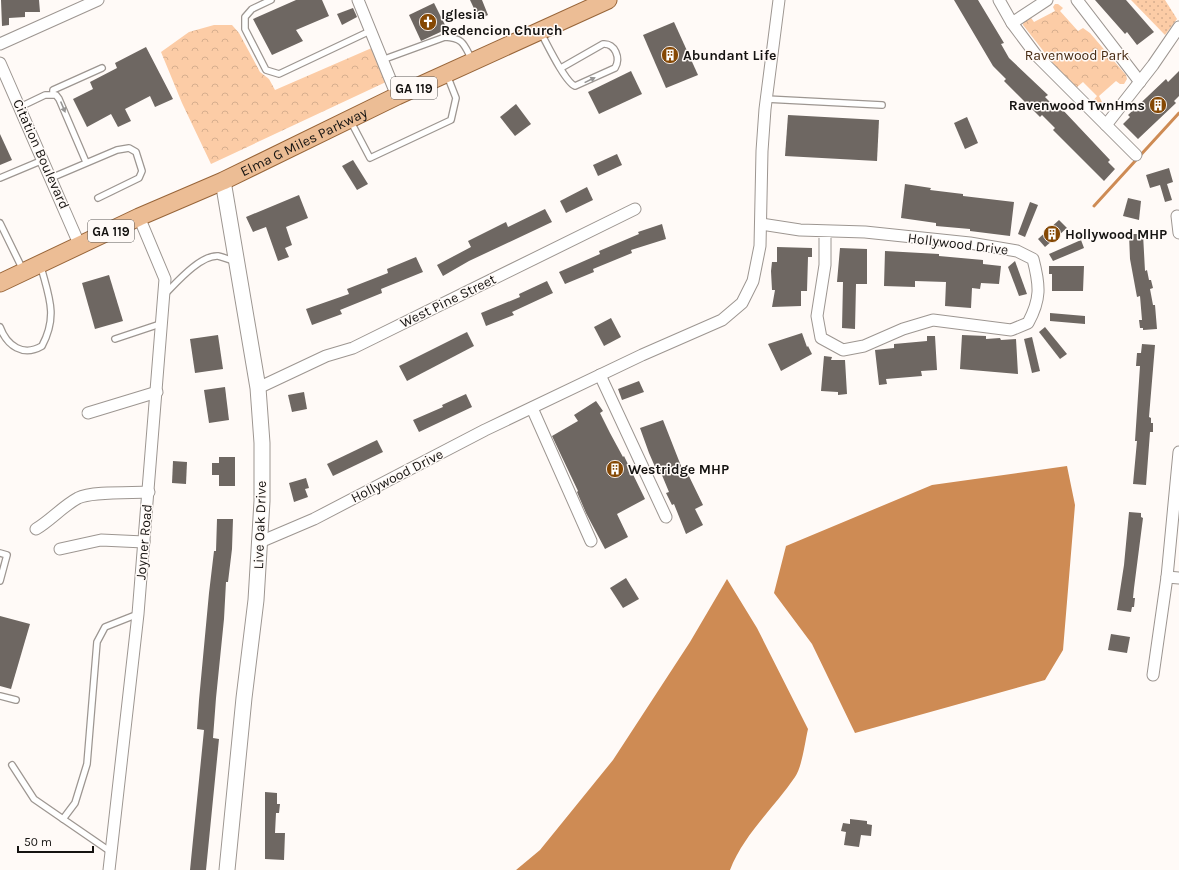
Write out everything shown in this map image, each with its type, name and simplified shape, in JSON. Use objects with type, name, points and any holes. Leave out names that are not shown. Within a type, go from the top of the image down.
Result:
[{"type":"main road","name":"Elma G Miles Parkway","points":[[0,283],[139,217],[223,181],[397,96],[608,0]]},
{"type":"street","points":[[0,44],[98,0]]},
{"type":"street","points":[[358,0],[397,96]]},
{"type":"street","name":"Hollywood Drive","points":[[260,542],[314,519],[485,430],[600,375],[722,320],[742,303],[753,281],[760,246],[762,151],[766,99],[779,0]]},
{"type":"street","points":[[999,0],[1012,23],[1036,56],[1136,155]]},
{"type":"street","points":[[1012,23],[1047,0]]},
{"type":"street","points":[[1077,0],[1140,82]]},
{"type":"street","points":[[1106,125],[1140,82],[1179,27]]},
{"type":"street","name":"Citation Boulevard","points":[[0,63],[80,246]]},
{"type":"street","name":"Live Oak Drive","points":[[223,181],[258,388],[262,443],[260,542],[256,600],[244,698],[227,870]]},
{"type":"street","name":"West Pine Street","points":[[258,388],[326,356],[353,348],[635,208]]},
{"type":"street","points":[[1177,216],[1179,232]]},
{"type":"street","name":"Joyner Road","points":[[109,870],[138,614],[165,294],[165,280],[139,217]]},
{"type":"street","name":"Hollywood Drive","points":[[761,224],[800,230],[866,232],[970,244],[1017,252],[1032,260],[1038,281],[1037,307],[1028,323],[1011,330],[933,320],[903,329],[864,346],[843,350],[821,338],[817,316],[825,265],[825,231]]},
{"type":"street","points":[[600,375],[666,517]]},
{"type":"street","points":[[88,412],[157,392]]},
{"type":"street","points":[[532,408],[592,541]]},
{"type":"street","points":[[1153,675],[1167,577],[1179,452]]},
{"type":"street","points":[[36,529],[80,497],[149,492]]},
{"type":"street","points":[[60,549],[101,540],[144,542]]},
{"type":"street","points":[[1167,577],[1179,578]]},
{"type":"lane","points":[[271,0],[252,9],[244,17],[244,29],[266,70],[279,74],[370,31]]},
{"type":"lane","points":[[540,31],[561,68],[571,84],[581,84],[615,68],[618,63],[617,55],[612,46],[602,44],[561,68]]},
{"type":"lane","points":[[382,60],[445,38],[455,38],[462,42],[473,62]]},
{"type":"lane","points":[[52,94],[53,90],[102,68]]},
{"type":"lane","points":[[350,120],[370,158],[451,120],[456,98],[446,74]]},
{"type":"lane","points":[[20,107],[45,95],[52,94],[59,99],[86,162]]},
{"type":"lane","points":[[766,99],[882,105]]},
{"type":"lane","points":[[51,178],[116,150],[129,148],[136,152],[142,171],[139,178],[98,198]]},
{"type":"lane","points":[[0,178],[43,160]]},
{"type":"lane","points":[[0,223],[24,272]]},
{"type":"lane","points":[[165,294],[192,268],[204,259],[217,256],[237,262]]},
{"type":"lane","points":[[0,327],[3,335],[10,344],[19,350],[35,350],[42,346],[48,334],[52,307],[40,264]]},
{"type":"lane","points":[[114,339],[163,322]]},
{"type":"lane","points":[[0,553],[8,555],[0,581]]},
{"type":"lane","points":[[63,819],[75,803],[87,764],[98,642],[105,627],[138,614]]},
{"type":"lane","points":[[0,696],[16,700]]},
{"type":"lane","points":[[12,765],[34,799],[111,852]]},
{"type":"green space","points":[[1131,0],[1165,0],[1177,19],[1165,35]]},
{"type":"green space","name":"Ravenwood Park","points":[[1055,4],[1058,4],[1063,8],[1060,11],[1078,31],[1083,28],[1090,33],[1126,75],[1127,79],[1124,84],[1120,84],[1116,81],[1099,96],[1102,102],[1101,106],[1097,106],[1092,102],[1097,96],[1083,82],[1076,88],[1059,71],[1023,25],[1024,18],[1029,15],[1034,22],[1055,11],[1053,7]]},
{"type":"green space","points":[[214,25],[232,25],[239,33],[260,72],[269,79],[275,90],[374,47],[386,82],[211,164],[182,103],[161,52],[189,32]]},
{"type":"shaded area","points":[[1067,466],[1075,505],[1063,650],[1045,680],[855,733],[812,644],[774,593],[786,546],[932,485]]},
{"type":"shaded area","points":[[727,579],[757,628],[808,729],[801,761],[795,777],[751,833],[730,870],[516,870],[540,850],[613,760],[690,642]]},
{"type":"building","points":[[1,0],[39,0],[40,12],[25,12],[25,17],[9,18],[9,25],[2,26]]},
{"type":"building","points":[[296,0],[322,0],[329,16],[296,30],[303,41],[272,55],[253,19]]},
{"type":"building","points":[[470,0],[482,0],[488,15],[479,19]]},
{"type":"building","points":[[954,0],[978,0],[1004,43],[1001,44],[1009,58],[1048,95],[1045,97],[1059,111],[1061,108],[1110,160],[1108,162],[1115,169],[1104,181],[1053,130],[1055,128],[1042,115],[1040,117],[1004,81],[1006,79],[993,66]]},
{"type":"building","points":[[1095,0],[1126,0],[1154,32],[1137,45],[1127,32],[1125,34]]},
{"type":"building","name":"Iglesia Redencion Church","points":[[434,3],[447,29],[421,41],[409,15]]},
{"type":"building","points":[[353,8],[357,17],[342,25],[337,14]]},
{"type":"building","name":"Abundant Life","points":[[674,22],[698,75],[666,88],[643,35]]},
{"type":"building","points":[[146,47],[173,99],[155,107],[150,96],[125,109],[131,121],[118,127],[111,114],[87,127],[73,99],[93,89],[90,82],[117,68],[115,63]]},
{"type":"building","points":[[631,71],[642,94],[599,114],[588,92]]},
{"type":"building","name":"Ravenwood TwnHms","points":[[1179,71],[1179,96],[1174,101],[1176,103],[1138,139],[1123,124],[1130,117],[1128,115],[1166,79],[1168,82]]},
{"type":"building","points":[[516,104],[531,124],[515,136],[500,117]]},
{"type":"building","points":[[788,115],[879,120],[877,161],[785,156]]},
{"type":"building","points":[[967,117],[978,143],[965,149],[954,123]]},
{"type":"building","points":[[0,134],[12,160],[0,165]]},
{"type":"building","points":[[617,154],[622,165],[598,176],[593,165]]},
{"type":"building","points":[[353,160],[368,184],[357,190],[342,166]]},
{"type":"building","points":[[1169,168],[1173,182],[1167,184],[1172,200],[1165,202],[1160,185],[1150,188],[1146,175]]},
{"type":"building","points":[[905,184],[931,188],[930,190],[963,194],[963,196],[1014,202],[1010,236],[970,231],[970,229],[936,226],[936,223],[901,218]]},
{"type":"building","points":[[587,187],[593,200],[566,213],[560,201]]},
{"type":"building","points":[[299,195],[308,218],[286,227],[292,245],[285,248],[289,257],[278,261],[266,227],[253,232],[246,217]]},
{"type":"building","points":[[1128,198],[1141,201],[1139,220],[1123,216]]},
{"type":"building","points":[[1030,202],[1038,205],[1025,237],[1018,234]]},
{"type":"building","points":[[545,209],[552,222],[469,261],[443,276],[437,265],[471,247],[468,241],[506,222],[508,227]]},
{"type":"building","name":"Hollywood MHP","points":[[1059,220],[1067,228],[1045,247],[1038,239]]},
{"type":"building","points":[[662,224],[666,239],[631,250],[632,253],[593,269],[594,272],[565,284],[559,272],[600,254],[599,251],[639,234],[638,232]]},
{"type":"building","points":[[1129,234],[1143,234],[1145,271],[1147,270],[1149,280],[1151,280],[1153,288],[1150,289],[1153,305],[1155,305],[1157,329],[1143,330],[1143,328],[1140,328],[1139,320],[1142,320],[1140,296],[1137,297],[1130,259]]},
{"type":"building","points":[[1081,240],[1084,248],[1053,261],[1049,254]]},
{"type":"building","points":[[777,247],[812,248],[812,257],[808,257],[807,291],[801,291],[801,306],[772,307],[775,290],[772,290],[771,271],[772,262],[777,262]]},
{"type":"building","points":[[840,248],[867,249],[867,284],[856,284],[855,329],[842,328],[843,282],[837,282]]},
{"type":"building","points":[[885,251],[939,254],[939,256],[983,260],[983,264],[1001,266],[999,284],[981,283],[980,289],[972,288],[971,308],[945,306],[946,282],[915,281],[915,287],[884,286]]},
{"type":"building","points":[[416,257],[423,272],[381,289],[382,293],[340,310],[342,314],[312,325],[306,309],[349,294],[347,289],[388,273],[387,269]]},
{"type":"building","points":[[1015,261],[1027,294],[1019,296],[1008,267]]},
{"type":"building","points":[[1049,266],[1084,266],[1083,291],[1052,291],[1052,274],[1049,274]]},
{"type":"building","points":[[109,275],[123,321],[95,329],[82,283]]},
{"type":"building","points":[[547,281],[553,293],[512,312],[514,315],[486,326],[481,313],[520,297],[519,294]]},
{"type":"building","points":[[1050,313],[1085,316],[1085,324],[1050,321]]},
{"type":"building","points":[[611,318],[621,337],[604,346],[594,327]]},
{"type":"building","points":[[1045,327],[1067,354],[1060,359],[1039,332]]},
{"type":"building","points":[[467,332],[474,346],[407,381],[399,366]]},
{"type":"building","points":[[802,333],[807,347],[808,346],[812,354],[781,371],[768,344]]},
{"type":"building","points":[[218,335],[223,369],[195,373],[190,339]]},
{"type":"building","points":[[962,335],[986,336],[986,339],[1016,339],[1018,374],[960,369]]},
{"type":"building","points":[[927,336],[935,336],[937,370],[921,371],[922,376],[886,379],[887,384],[879,385],[875,350],[894,348],[894,344],[927,341]]},
{"type":"building","points":[[1032,337],[1040,371],[1032,373],[1024,339]]},
{"type":"building","points":[[1142,344],[1155,345],[1149,417],[1151,418],[1151,423],[1153,423],[1153,432],[1150,432],[1146,485],[1133,484],[1137,441],[1135,441],[1140,366],[1136,366],[1137,353],[1141,353]]},
{"type":"building","points":[[824,356],[832,357],[831,360],[845,360],[847,394],[838,395],[838,392],[821,391]]},
{"type":"building","points":[[639,381],[644,392],[622,400],[618,389]]},
{"type":"building","points":[[225,387],[229,420],[209,423],[204,390]]},
{"type":"building","points":[[304,392],[307,409],[292,412],[288,395]]},
{"type":"building","points":[[466,394],[472,407],[419,432],[413,420],[443,407],[442,405]]},
{"type":"building","points":[[596,401],[603,411],[600,413],[610,433],[623,457],[624,456],[645,499],[617,514],[628,537],[605,549],[586,513],[577,492],[578,491],[552,436],[578,421],[574,415]]},
{"type":"building","points":[[663,420],[683,471],[686,470],[703,505],[695,509],[703,525],[686,534],[674,504],[672,505],[666,493],[669,492],[659,468],[656,469],[640,428]]},
{"type":"building","points":[[377,440],[383,452],[333,476],[327,464]]},
{"type":"building","points":[[219,457],[235,457],[235,486],[219,486],[219,475],[212,475],[212,463],[219,463]]},
{"type":"building","points":[[173,461],[187,462],[186,484],[172,483]]},
{"type":"building","points":[[306,478],[309,488],[305,489],[308,497],[294,502],[289,483]]},
{"type":"building","points":[[1129,512],[1141,513],[1141,517],[1143,518],[1134,588],[1134,607],[1132,607],[1131,612],[1117,610],[1124,565]]},
{"type":"building","points":[[217,519],[233,519],[232,549],[228,582],[226,582],[213,738],[219,739],[206,870],[190,870],[204,730],[197,729],[199,700],[209,593],[214,551],[216,551]]},
{"type":"building","points":[[626,578],[639,599],[623,608],[610,588]]},
{"type":"building","points":[[0,616],[30,624],[11,689],[0,686]]},
{"type":"building","points":[[1111,634],[1130,637],[1127,653],[1108,650]]},
{"type":"building","points":[[265,792],[277,793],[277,804],[280,804],[279,813],[276,813],[275,833],[285,833],[284,860],[265,859]]},
{"type":"building","points":[[850,819],[867,821],[867,824],[872,825],[871,836],[861,835],[859,847],[844,845],[846,832],[841,831],[843,823],[850,824]]},
{"type":"waterway","points":[[1094,206],[1179,113]]},
{"type":"place","name":"Iglesia Redencion Church","points":[[428,22]]},
{"type":"place","name":"Abundant Life","points":[[670,55]]},
{"type":"place","name":"Ravenwood TwnHms","points":[[1158,105]]},
{"type":"place","name":"Hollywood MHP","points":[[1052,234]]},
{"type":"place","name":"Westridge MHP","points":[[615,469]]}]
